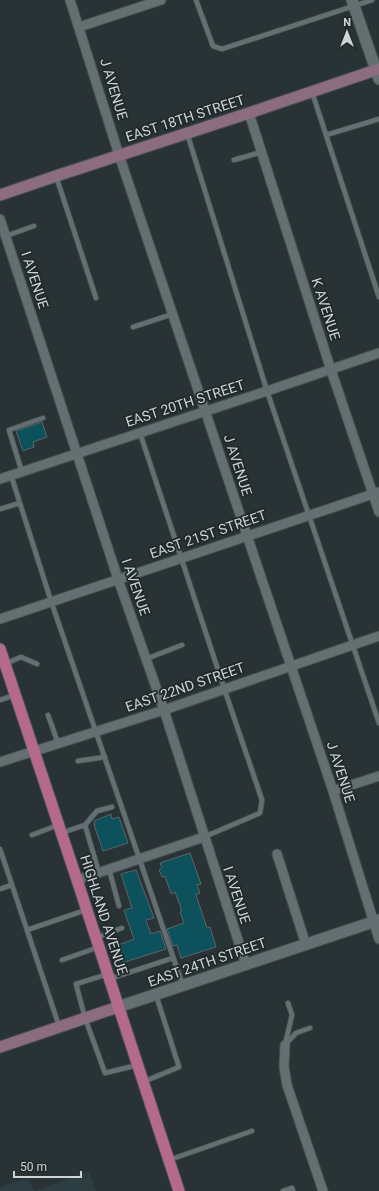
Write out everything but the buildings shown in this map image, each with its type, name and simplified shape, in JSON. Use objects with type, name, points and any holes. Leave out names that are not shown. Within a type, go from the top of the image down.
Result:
[{"type":"main road","name":"EAST 18TH STREET","points":[[0,195],[312,92],[378,73]]},
{"type":"main road","name":"HIGHLAND AVENUE","points":[[0,649],[179,1191]]},
{"type":"main road","name":"EAST 24TH STREET","points":[[0,1048],[118,1007]]},
{"type":"street","name":"J AVENUE","points":[[70,0],[246,536],[291,665],[376,921],[379,939]]},
{"type":"street","points":[[79,27],[161,0]]},
{"type":"street","points":[[353,3],[378,73]]},
{"type":"street","name":"K AVENUE","points":[[249,113],[331,370],[376,493],[379,512]]},
{"type":"street","name":"I AVENUE","points":[[0,222],[6,236],[118,579],[164,710],[246,965]]},
{"type":"street","name":"EAST 20TH STREET","points":[[0,479],[379,353]]},
{"type":"street","name":"EAST 21ST STREET","points":[[0,619],[376,493]]},
{"type":"street","name":"EAST 22ND STREET","points":[[0,762],[33,750],[164,710],[224,688],[379,636]]},
{"type":"street","points":[[333,791],[379,776]]},
{"type":"street","points":[[77,880],[204,838]]},
{"type":"street","points":[[277,854],[306,945]]},
{"type":"street","name":"EAST 24TH STREET","points":[[118,1007],[376,921]]},
{"type":"street","points":[[285,1045],[284,1067],[287,1085],[323,1191]]},
{"type":"lane","points":[[196,0],[213,46],[222,49],[353,3],[372,0]]},
{"type":"lane","points":[[312,92],[379,297]]},
{"type":"lane","points":[[326,135],[379,119]]},
{"type":"lane","points":[[187,133],[267,391],[379,723]]},
{"type":"lane","points":[[234,160],[262,152]]},
{"type":"lane","points":[[56,176],[96,298]]},
{"type":"lane","points":[[6,236],[34,226]]},
{"type":"lane","points":[[133,327],[173,314]]},
{"type":"lane","points":[[22,472],[8,430],[43,418]]},
{"type":"lane","points":[[140,433],[262,800],[260,813],[204,838]]},
{"type":"lane","points":[[11,475],[51,602],[183,986]]},
{"type":"lane","points":[[0,509],[20,503]]},
{"type":"lane","points":[[146,659],[182,645]]},
{"type":"lane","points":[[5,664],[21,657],[37,664]]},
{"type":"lane","points":[[0,700],[15,695]]},
{"type":"lane","points":[[48,715],[58,743]]},
{"type":"lane","points":[[78,761],[105,757]]},
{"type":"lane","points":[[32,835],[85,825],[97,811],[112,807]]},
{"type":"lane","points":[[85,825],[99,873]]},
{"type":"lane","points":[[0,849],[59,1027]]},
{"type":"lane","points":[[109,869],[119,906]]},
{"type":"lane","points":[[0,888],[12,884]]},
{"type":"lane","points":[[27,930],[87,910]]},
{"type":"lane","points":[[62,960],[98,943],[122,928]]},
{"type":"lane","points":[[138,1065],[105,1073],[76,984],[109,977],[173,958]]},
{"type":"lane","points":[[143,1082],[179,1067],[156,995]]},
{"type":"lane","points":[[285,1045],[292,1015],[288,1003]]},
{"type":"lane","points":[[285,1045],[296,1033],[310,1028]]},
{"type":"lane","points":[[169,1160],[252,1131]]},
{"type":"lane","points":[[283,1191],[293,1190]]},
{"type":"shaded area","points":[[89,1171],[96,1191],[34,1191]]},
{"type":"shaded area","points":[[29,1178],[34,1191],[0,1191],[0,1187]]}]
